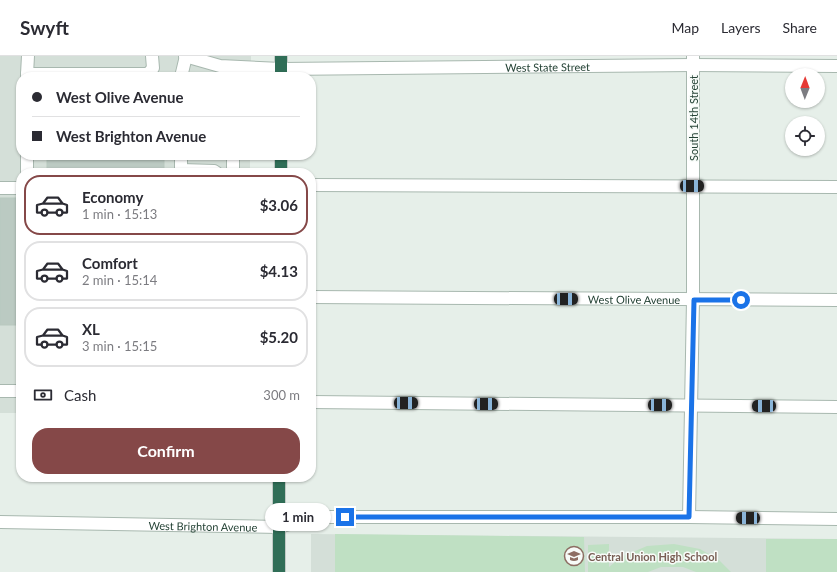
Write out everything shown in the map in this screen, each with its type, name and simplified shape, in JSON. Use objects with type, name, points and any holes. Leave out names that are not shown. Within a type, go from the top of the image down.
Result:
[{"type":"highway","points":[[281,56],[281,72]]},
{"type":"highway","points":[[279,572],[280,482]]},
{"type":"street","points":[[27,72],[28,56]]},
{"type":"street","points":[[150,72],[153,68],[152,56]]},
{"type":"street","points":[[183,72],[186,56]]},
{"type":"street","name":"West State Street","points":[[186,56],[220,66],[272,72]]},
{"type":"street","name":"West State Street","points":[[289,72],[366,62],[693,60],[837,66]]},
{"type":"street","name":"South 14th Street","points":[[689,517],[694,300],[692,186],[693,60]]},
{"type":"street","points":[[316,185],[837,187]]},
{"type":"street","points":[[0,188],[16,188]]},
{"type":"street","name":"West Olive Avenue","points":[[316,297],[837,300]]},
{"type":"street","points":[[0,391],[16,391]]},
{"type":"street","points":[[316,402],[837,407]]},
{"type":"street","name":"West Brighton Avenue","points":[[0,522],[279,527],[314,517],[689,517],[837,519]]},
{"type":"shaded area","points":[[0,56],[251,56],[251,72],[16,72],[16,160],[250,160],[250,168],[16,168],[16,413],[0,413]]},
{"type":"shaded area","name":"Central Union High School","points":[[311,534],[837,539],[837,572],[311,572]]},
{"type":"green space","points":[[335,534],[584,537],[585,572],[335,572]]},
{"type":"green space","points":[[766,539],[837,539],[837,572],[766,572]]},
{"type":"green space","points":[[609,544],[609,567],[621,557],[647,546],[674,544],[700,549],[719,560],[731,572],[696,572],[683,567],[661,567],[648,572],[588,572],[588,545]]},
{"type":"building","points":[[47,160],[164,160],[164,168],[47,168]]},
{"type":"building","points":[[0,198],[16,198],[16,325],[0,325]]},
{"type":"place","name":"Central Union High School","points":[[574,556]]},
{"type":"route","points":[[345,517],[689,517],[694,300],[741,300]]}]
